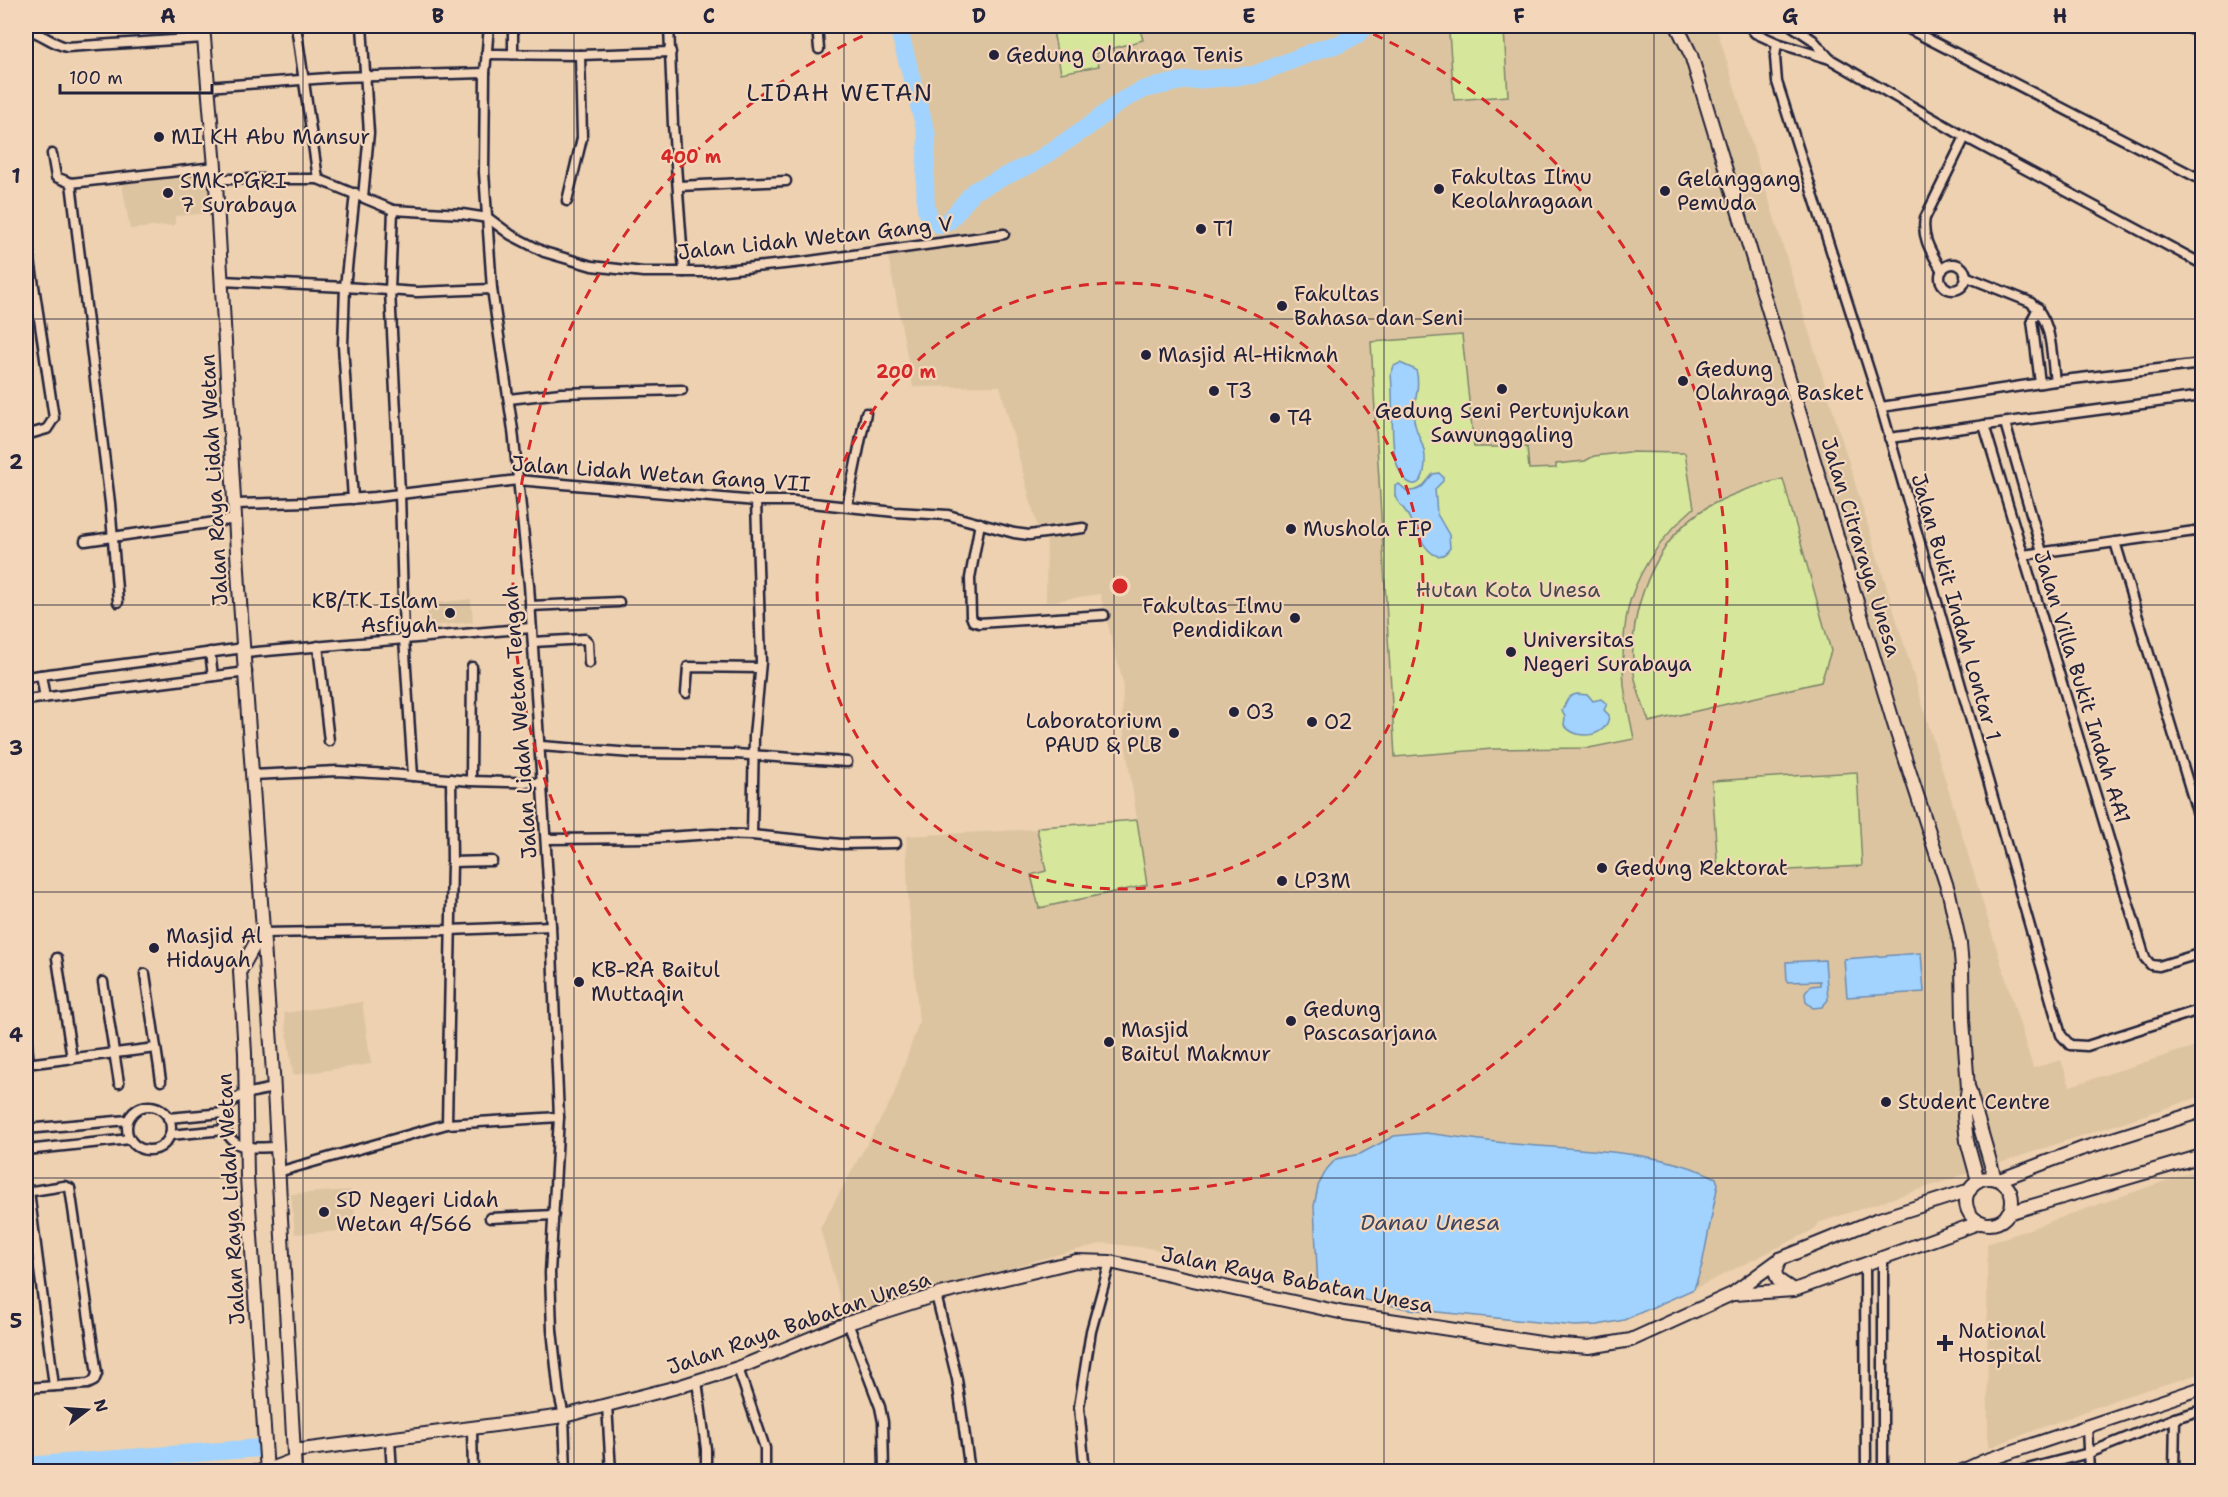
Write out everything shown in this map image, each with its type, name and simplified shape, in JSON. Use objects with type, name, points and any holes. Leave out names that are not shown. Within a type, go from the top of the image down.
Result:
[{"type":"main road","name":"Jalan Citraraya Unesa","points":[[1677,26],[1691,55],[1894,724],[1949,893],[1960,944],[1968,1088],[1964,1116],[1969,1188]]},
{"type":"main road","name":"Jalan Raya Lidah Wetan","points":[[203,32],[215,173],[262,933],[274,1088],[294,1461]]},
{"type":"main road","name":"Jalan Raya Lidah Wetan","points":[[262,933],[240,971],[245,1053],[246,1146],[267,1471]]},
{"type":"main road","name":"Jalan Citraraya Unesa","points":[[1968,1088],[1997,1179]]},
{"type":"main road","points":[[1732,1294],[1780,1259],[1876,1220],[1969,1188],[1983,1179],[1997,1179],[2081,1149],[2202,1112]]},
{"type":"main road","points":[[2008,1213],[2202,1156]]},
{"type":"main road","points":[[1732,1294],[1794,1290],[1975,1224],[1993,1223],[2004,1218],[2012,1201],[2011,1194],[2004,1183],[1997,1179]]},
{"type":"main road","points":[[1969,1188],[1967,1204],[1975,1218],[1975,1224]]},
{"type":"main road","points":[[1780,1259],[1775,1272],[1778,1280],[1794,1290]]},
{"type":"main road","name":"Jalan Raya Babatan Unesa","points":[[267,1471],[294,1461],[390,1440],[564,1416],[607,1405],[738,1368],[848,1323],[936,1295],[1076,1261],[1110,1262],[1344,1313],[1547,1344],[1590,1347],[1631,1340],[1732,1294]]},
{"type":"main road","points":[[1960,1472],[2087,1426],[2202,1388]]},
{"type":"street","points":[[296,26],[318,179]]},
{"type":"street","points":[[353,499],[343,345],[345,287],[369,133],[362,26]]},
{"type":"street","name":"Jalan Lidah Wetan Tengah","points":[[489,26],[485,73],[484,172],[492,289],[518,480],[530,606],[541,746],[551,926],[559,1117],[550,1273],[552,1329],[559,1394],[564,1416],[566,1472]]},
{"type":"street","points":[[513,26],[513,54]]},
{"type":"street","points":[[669,26],[673,125],[684,272]]},
{"type":"street","points":[[817,26],[819,49]]},
{"type":"street","points":[[1749,26],[1755,33],[1777,43],[1830,59],[1965,136],[2202,264]]},
{"type":"street","points":[[1792,26],[1813,40],[1830,59]]},
{"type":"street","points":[[1903,26],[2202,180]]},
{"type":"street","points":[[2186,26],[2202,34]]},
{"type":"street","points":[[26,30],[36,32],[51,42],[67,46],[203,32]]},
{"type":"street","name":"Jalan Bukit Indah Lontar 1","points":[[1777,43],[1775,57],[1777,82],[1881,407],[2061,1035],[2070,1046],[2087,1046],[2202,1009]]},
{"type":"street","points":[[486,54],[580,55],[671,52]]},
{"type":"street","points":[[567,201],[582,138],[580,55]]},
{"type":"street","points":[[207,87],[303,79],[485,73]]},
{"type":"street","points":[[1942,271],[1948,266],[1955,265],[1962,268],[1965,276],[1964,284],[1948,289],[1941,283],[1942,271],[1927,244],[1925,218],[1965,136]]},
{"type":"street","points":[[52,154],[56,177],[71,183],[113,538],[118,602]]},
{"type":"street","name":"Jalan Lidah Wetan Gang V","points":[[71,183],[215,173],[318,179],[393,210],[462,214],[488,218],[511,236],[544,252],[592,266],[643,272],[706,272],[1004,234]]},
{"type":"street","points":[[679,186],[786,181]]},
{"type":"street","points":[[393,210],[390,291],[400,493],[404,638],[413,776]]},
{"type":"street","points":[[26,233],[54,418],[47,429],[26,435]]},
{"type":"street","points":[[1965,276],[2030,302],[2038,308],[2046,318],[2055,381]]},
{"type":"street","points":[[222,281],[417,292],[492,289]]},
{"type":"street","points":[[2038,308],[2032,320],[2040,384]]},
{"type":"street","points":[[1881,407],[2055,381],[2202,364]]},
{"type":"street","points":[[508,399],[561,393],[682,390]]},
{"type":"street","points":[[1889,438],[2202,396]]},
{"type":"street","points":[[847,506],[866,413]]},
{"type":"street","name":"Jalan Villa Bukit Indah AA1","points":[[2005,423],[2042,552]]},
{"type":"street","name":"Jalan Villa Bukit Indah AA1","points":[[1984,425],[2145,958],[2151,965],[2159,966],[2202,952]]},
{"type":"street","name":"Jalan Lidah Wetan Gang VII","points":[[235,504],[353,499],[518,480],[948,515],[1029,535],[1083,528]]},
{"type":"street","points":[[752,835],[753,756],[760,668],[756,501]]},
{"type":"street","points":[[85,541],[236,519]]},
{"type":"street","points":[[980,523],[970,578],[973,621],[979,623],[1104,615]]},
{"type":"street","points":[[2023,555],[2202,530]]},
{"type":"street","points":[[2115,542],[2202,828]]},
{"type":"street","points":[[530,606],[619,602]]},
{"type":"street","points":[[26,676],[210,652],[318,646],[531,628]]},
{"type":"street","points":[[533,642],[585,639],[588,642],[589,663]]},
{"type":"street","points":[[318,646],[329,741]]},
{"type":"street","points":[[210,652],[213,676]]},
{"type":"street","points":[[471,781],[472,667]]},
{"type":"street","points":[[686,693],[688,667],[760,668]]},
{"type":"street","points":[[26,700],[247,672]]},
{"type":"street","points":[[41,675],[45,698]]},
{"type":"street","points":[[541,746],[632,753],[753,756],[847,762]]},
{"type":"street","points":[[252,775],[337,771],[471,781],[542,783]]},
{"type":"street","points":[[447,1124],[452,861],[451,779]]},
{"type":"street","points":[[546,839],[652,838],[702,834],[752,835],[841,844],[896,843]]},
{"type":"street","points":[[452,861],[492,861]]},
{"type":"street","points":[[262,933],[551,926]]},
{"type":"street","points":[[57,958],[72,1059]]},
{"type":"street","points":[[145,974],[161,1081]]},
{"type":"street","points":[[104,982],[119,1083]]},
{"type":"street","points":[[26,1035],[27,1064],[156,1048]]},
{"type":"street","points":[[274,1088],[245,1094],[231,1101],[224,1113],[224,1130],[236,1144],[277,1147]]},
{"type":"street","points":[[148,1106],[163,1111],[171,1127],[170,1136],[156,1149],[146,1150],[137,1146],[130,1139],[127,1130],[128,1120],[133,1113],[148,1106]]},
{"type":"street","points":[[168,1118],[224,1113]]},
{"type":"street","points":[[278,1172],[447,1124],[559,1117]]},
{"type":"street","points":[[26,1129],[128,1120]]},
{"type":"street","points":[[170,1136],[224,1130]]},
{"type":"street","points":[[26,1150],[130,1139]]},
{"type":"street","points":[[26,1388],[88,1384],[94,1381],[97,1374],[70,1188],[64,1186],[27,1191],[54,1386]]},
{"type":"street","points":[[490,1218],[554,1215]]},
{"type":"street","points":[[1883,1259],[1883,1472]]},
{"type":"street","points":[[1085,1472],[1079,1407],[1091,1331],[1110,1262]]},
{"type":"street","points":[[1865,1265],[1866,1472]]},
{"type":"street","points":[[936,1295],[957,1379],[970,1472]]},
{"type":"street","points":[[848,1323],[880,1407],[883,1422],[884,1472]]},
{"type":"street","points":[[738,1368],[765,1448],[765,1472]]},
{"type":"street","points":[[697,1381],[706,1449],[706,1472]]},
{"type":"street","points":[[607,1405],[611,1472]]},
{"type":"street","points":[[2016,1472],[2089,1453],[2175,1418],[2202,1410]]},
{"type":"street","points":[[2174,1472],[2175,1418]]},
{"type":"street","points":[[2087,1426],[2089,1472]]},
{"type":"street","points":[[472,1430],[473,1472]]},
{"type":"street","points":[[390,1440],[392,1472]]},
{"type":"street","points":[[222,1472],[267,1471]]},
{"type":"shaded area","name":"Universitas Negeri Surabaya","points":[[898,26],[1716,26],[2033,1068],[2061,1060],[2070,1086],[2202,1044],[2202,1096],[1818,1223],[1813,1230],[1694,1289],[1624,1320],[1598,1325],[1575,1326],[1408,1309],[1312,1289],[1155,1249],[1105,1243],[845,1316],[820,1228],[893,1097],[919,1022],[908,897],[906,836],[1037,829],[1046,872],[1147,885],[1122,721],[1123,683],[1100,594],[1046,602],[1047,530],[1038,529],[1000,386],[913,387],[888,255],[934,245],[930,136]]},
{"type":"shaded area","name":"SMK PGRI 7 Surabaya","points":[[209,162],[214,213],[175,216],[175,225],[130,229],[120,173]]},
{"type":"shaded area","name":"KB/TK Islam Asfiyah","points":[[471,599],[473,622],[428,626],[427,604]]},
{"type":"shaded area","points":[[362,1002],[371,1064],[293,1075],[284,1013]]},
{"type":"shaded area","points":[[2202,1168],[2202,1373],[2120,1398],[1988,1448],[1987,1244]]},
{"type":"shaded area","name":"SD Negeri Lidah Wetan 4/566","points":[[351,1190],[358,1230],[295,1234],[291,1194]]},
{"type":"green space","points":[[1052,26],[1139,26],[1143,40],[1096,53],[1099,66],[1061,73]]},
{"type":"green space","points":[[1504,30],[1508,96],[1454,100],[1449,33]]},
{"type":"green space","name":"Hutan Kota Unesa","points":[[1462,335],[1474,447],[1527,447],[1529,469],[1556,468],[1556,464],[1629,452],[1685,453],[1694,508],[1656,549],[1636,585],[1626,618],[1623,653],[1624,685],[1634,739],[1589,748],[1493,749],[1395,757],[1371,342]]},
{"type":"green space","points":[[1783,479],[1831,651],[1821,682],[1649,722],[1635,679],[1633,650],[1640,602],[1659,557],[1673,537],[1709,506],[1745,490]]},
{"type":"green space","points":[[1857,772],[1862,866],[1718,874],[1712,781]]},
{"type":"green space","points":[[1137,820],[1147,885],[1039,908],[1031,875],[1046,871],[1037,829]]},
{"type":"water","points":[[1400,363],[1416,370],[1417,376],[1414,420],[1425,460],[1421,479],[1413,484],[1403,476],[1395,457],[1391,374],[1394,366]]},
{"type":"water","points":[[1439,473],[1443,481],[1435,489],[1437,514],[1449,535],[1450,548],[1443,555],[1430,551],[1424,544],[1395,496],[1395,486],[1399,484],[1407,491],[1416,490],[1422,487],[1433,474]]},
{"type":"water","points":[[1577,694],[1588,695],[1593,701],[1601,699],[1607,704],[1604,710],[1609,715],[1603,729],[1591,735],[1583,735],[1569,730],[1564,725],[1565,717],[1562,711],[1569,698]]},
{"type":"water","points":[[1921,953],[1924,992],[1847,997],[1844,959]]},
{"type":"water","points":[[1825,960],[1828,1000],[1822,1007],[1813,1008],[1806,1002],[1805,993],[1811,986],[1820,985],[1820,981],[1787,982],[1786,962]]},
{"type":"water","name":"Danau Unesa","points":[[1425,1133],[1513,1144],[1623,1153],[1672,1162],[1716,1178],[1718,1184],[1702,1265],[1694,1289],[1624,1320],[1598,1325],[1575,1326],[1408,1309],[1318,1290],[1314,1206],[1318,1186],[1327,1169],[1336,1159],[1360,1154],[1394,1136]]},
{"type":"waterway","points":[[898,26],[927,136],[926,208],[930,218],[940,225],[950,220],[974,191],[1035,162],[1089,126],[1121,101],[1145,89],[1182,81],[1254,75],[1323,48],[1340,44],[1358,34],[1366,26]]},
{"type":"waterway","points":[[26,1466],[260,1448]]},
{"type":"place","name":"Gedung Olahraga Tenis","points":[[994,55]]},
{"type":"place","name":"MI KH Abu Mansur","points":[[159,137]]},
{"type":"place","name":"Fakultas Ilmu Keolahragaan","points":[[1439,189]]},
{"type":"place","name":"Gelanggang Pemuda","points":[[1665,191]]},
{"type":"place","name":"SMK PGRI 7 Surabaya","points":[[168,193]]},
{"type":"place","name":"T1","points":[[1201,229]]},
{"type":"place","name":"Fakultas Bahasa dan Seni","points":[[1282,306]]},
{"type":"place","name":"Masjid Al-Hikmah","points":[[1146,355]]},
{"type":"place","name":"Gedung Olahraga Basket","points":[[1683,381]]},
{"type":"place","name":"Gedung Seni Pertunjukan Sawunggaling","points":[[1502,389]]},
{"type":"place","name":"T3","points":[[1214,391]]},
{"type":"place","name":"T4","points":[[1275,418]]},
{"type":"place","name":"Mushola FIP","points":[[1291,529]]},
{"type":"place","name":"KB/TK Islam Asfiyah","points":[[450,613]]},
{"type":"place","name":"Fakultas Ilmu Pendidikan","points":[[1295,618]]},
{"type":"place","name":"Universitas Negeri Surabaya","points":[[1511,652]]},
{"type":"place","name":"O3","points":[[1234,712]]},
{"type":"place","name":"O2","points":[[1312,722]]},
{"type":"place","name":"Laboratorium PAUD & PLB","points":[[1174,733]]},
{"type":"place","name":"Gedung Rektorat","points":[[1602,868]]},
{"type":"place","name":"LP3M","points":[[1282,881]]},
{"type":"place","name":"Masjid Al Hidayah","points":[[154,948]]},
{"type":"place","name":"KB-RA Baitul Muttaqin","points":[[579,982]]},
{"type":"place","name":"Gedung Pascasarjana","points":[[1291,1021]]},
{"type":"place","name":"Masjid Baitul Makmur","points":[[1109,1042]]},
{"type":"place","name":"Student Centre","points":[[1886,1102]]},
{"type":"place","name":"SD Negeri Lidah Wetan 4/566","points":[[324,1212]]},
{"type":"place","name":"National Hospital","points":[[1945,1343]]},
{"type":"district","name":"LIDAH WETAN","points":[[840,93]]}]
